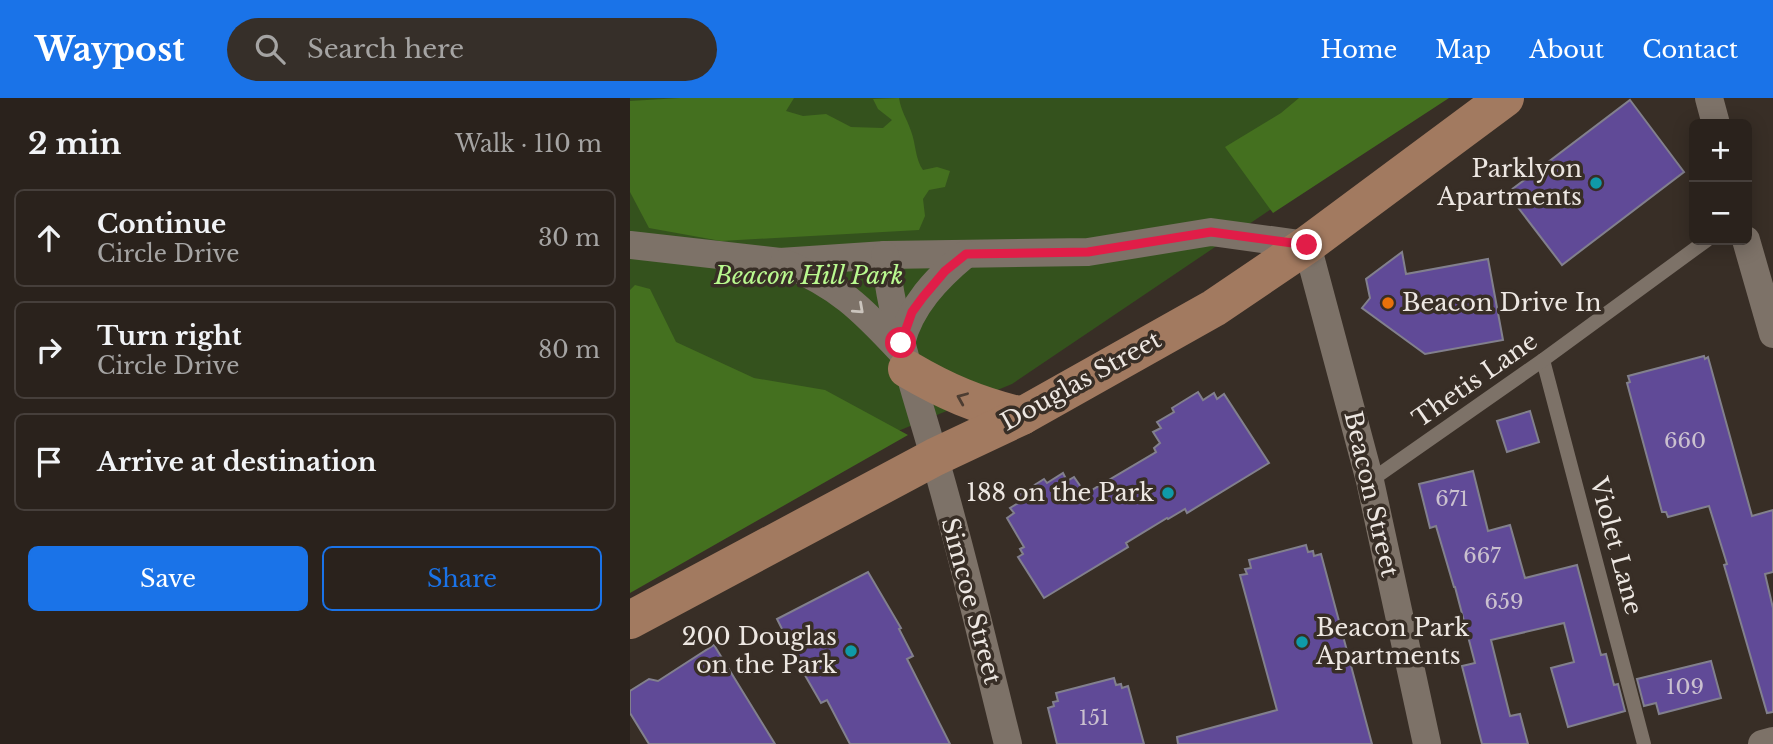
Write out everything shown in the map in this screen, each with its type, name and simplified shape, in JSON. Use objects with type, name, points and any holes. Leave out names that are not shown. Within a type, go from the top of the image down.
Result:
[{"type":"main road","name":"Douglas Street","points":[[630,620],[934,457],[1022,416],[1214,309],[1307,245],[1504,98]]},
{"type":"main road","points":[[904,355],[940,389],[984,407],[1022,416]]},
{"type":"street","points":[[1709,98],[1715,119]]},
{"type":"street","points":[[630,245],[780,262],[885,255],[1088,252],[1211,232],[1307,245]]},
{"type":"street","name":"Beacon Street","points":[[1307,245],[1370,481],[1427,744]]},
{"type":"street","points":[[1747,245],[1773,334]]},
{"type":"street","points":[[904,355],[904,328],[918,304],[945,271],[966,254]]},
{"type":"street","name":"Simcoe Street","points":[[885,255],[889,292],[904,355],[934,457],[1009,744]]},
{"type":"street","points":[[780,262],[813,275],[842,293],[875,322],[904,355]]},
{"type":"street","points":[[1762,744],[1773,741]]},
{"type":"lane","name":"Thetis Lane","points":[[1370,481],[1543,360],[1700,245]]},
{"type":"lane","name":"Violet Lane","points":[[1543,360],[1644,744]]},
{"type":"green space","name":"Beacon Hill Park","points":[[630,98],[1436,98],[1012,384],[823,462],[630,568]]},
{"type":"green space","points":[[794,98],[786,111],[803,116],[826,114],[851,127],[883,128],[892,120],[878,109],[873,99],[899,98],[923,170],[937,167],[950,171],[945,187],[929,190],[923,199],[925,216],[919,230],[721,241],[649,228],[630,192],[630,101]]},
{"type":"green space","points":[[1299,98],[1449,98],[1273,213],[1225,147],[1281,113]]},
{"type":"green space","points":[[635,285],[650,289],[676,342],[754,378],[825,390],[908,435],[630,593],[630,290]]},
{"type":"building","name":"Parklyon Apartments","points":[[1630,100],[1684,172],[1562,265],[1507,193]]},
{"type":"building","points":[[1402,252],[1406,274],[1488,259],[1503,340],[1425,354],[1362,308],[1370,298],[1366,279]]},
{"type":"building","points":[[1704,356],[1705,359],[1708,357],[1752,516],[1773,510],[1773,572],[1765,574],[1773,608],[1773,712],[1767,713],[1709,506],[1668,517],[1666,512],[1662,512],[1627,383],[1630,382],[1628,376]]},
{"type":"building","name":"188 on the Park","points":[[1198,392],[1203,400],[1214,393],[1217,399],[1224,394],[1269,463],[1187,513],[1185,509],[1167,518],[1126,543],[1128,547],[1044,598],[1018,557],[1023,554],[1020,549],[1024,547],[1007,518],[1014,513],[1010,508],[1020,502],[1017,496],[1044,479],[1047,483],[1063,473],[1067,481],[1074,477],[1083,490],[1088,487],[1090,491],[1156,452],[1154,448],[1160,443],[1153,432],[1161,428],[1157,422],[1174,412],[1172,408]]},
{"type":"building","points":[[1530,411],[1539,442],[1507,452],[1497,421]]},
{"type":"building","points":[[1473,471],[1488,531],[1510,525],[1525,578],[1577,565],[1601,655],[1606,654],[1614,685],[1618,684],[1625,711],[1568,727],[1551,668],[1574,662],[1564,623],[1491,640],[1510,716],[1520,714],[1528,744],[1482,744],[1462,666],[1475,663],[1436,526],[1430,528],[1419,484]]},
{"type":"building","name":"Beacon Park Apartments","points":[[1306,545],[1308,552],[1313,551],[1314,556],[1321,554],[1372,744],[1178,744],[1177,737],[1277,710],[1240,575],[1247,574],[1245,569],[1251,568],[1249,560]]},
{"type":"building","name":"200 Douglas on the Park","points":[[868,572],[901,628],[899,629],[913,656],[907,659],[950,744],[850,744],[827,700],[821,703],[788,646],[790,645],[777,619]]},
{"type":"building","points":[[714,645],[775,744],[649,744],[630,713],[630,691],[649,679],[658,681]]},
{"type":"building","points":[[1711,661],[1721,698],[1659,714],[1656,703],[1644,706],[1637,679]]},
{"type":"building","points":[[1114,678],[1116,685],[1121,684],[1122,688],[1128,686],[1144,744],[1057,744],[1048,708],[1058,701],[1056,693]]},
{"type":"place","name":"Parklyon Apartments","points":[[1596,183]]},
{"type":"place","name":"Beacon Drive In","points":[[1388,303]]},
{"type":"place","name":"188 on the Park","points":[[1168,493]]},
{"type":"place","name":"Beacon Park Apartments","points":[[1302,642]]},
{"type":"place","name":"200 Douglas on the Park","points":[[851,651]]},
{"type":"route","points":[[901,343],[904,328],[912,312],[945,271],[966,254],[1088,252],[1211,232],[1307,245]]}]
